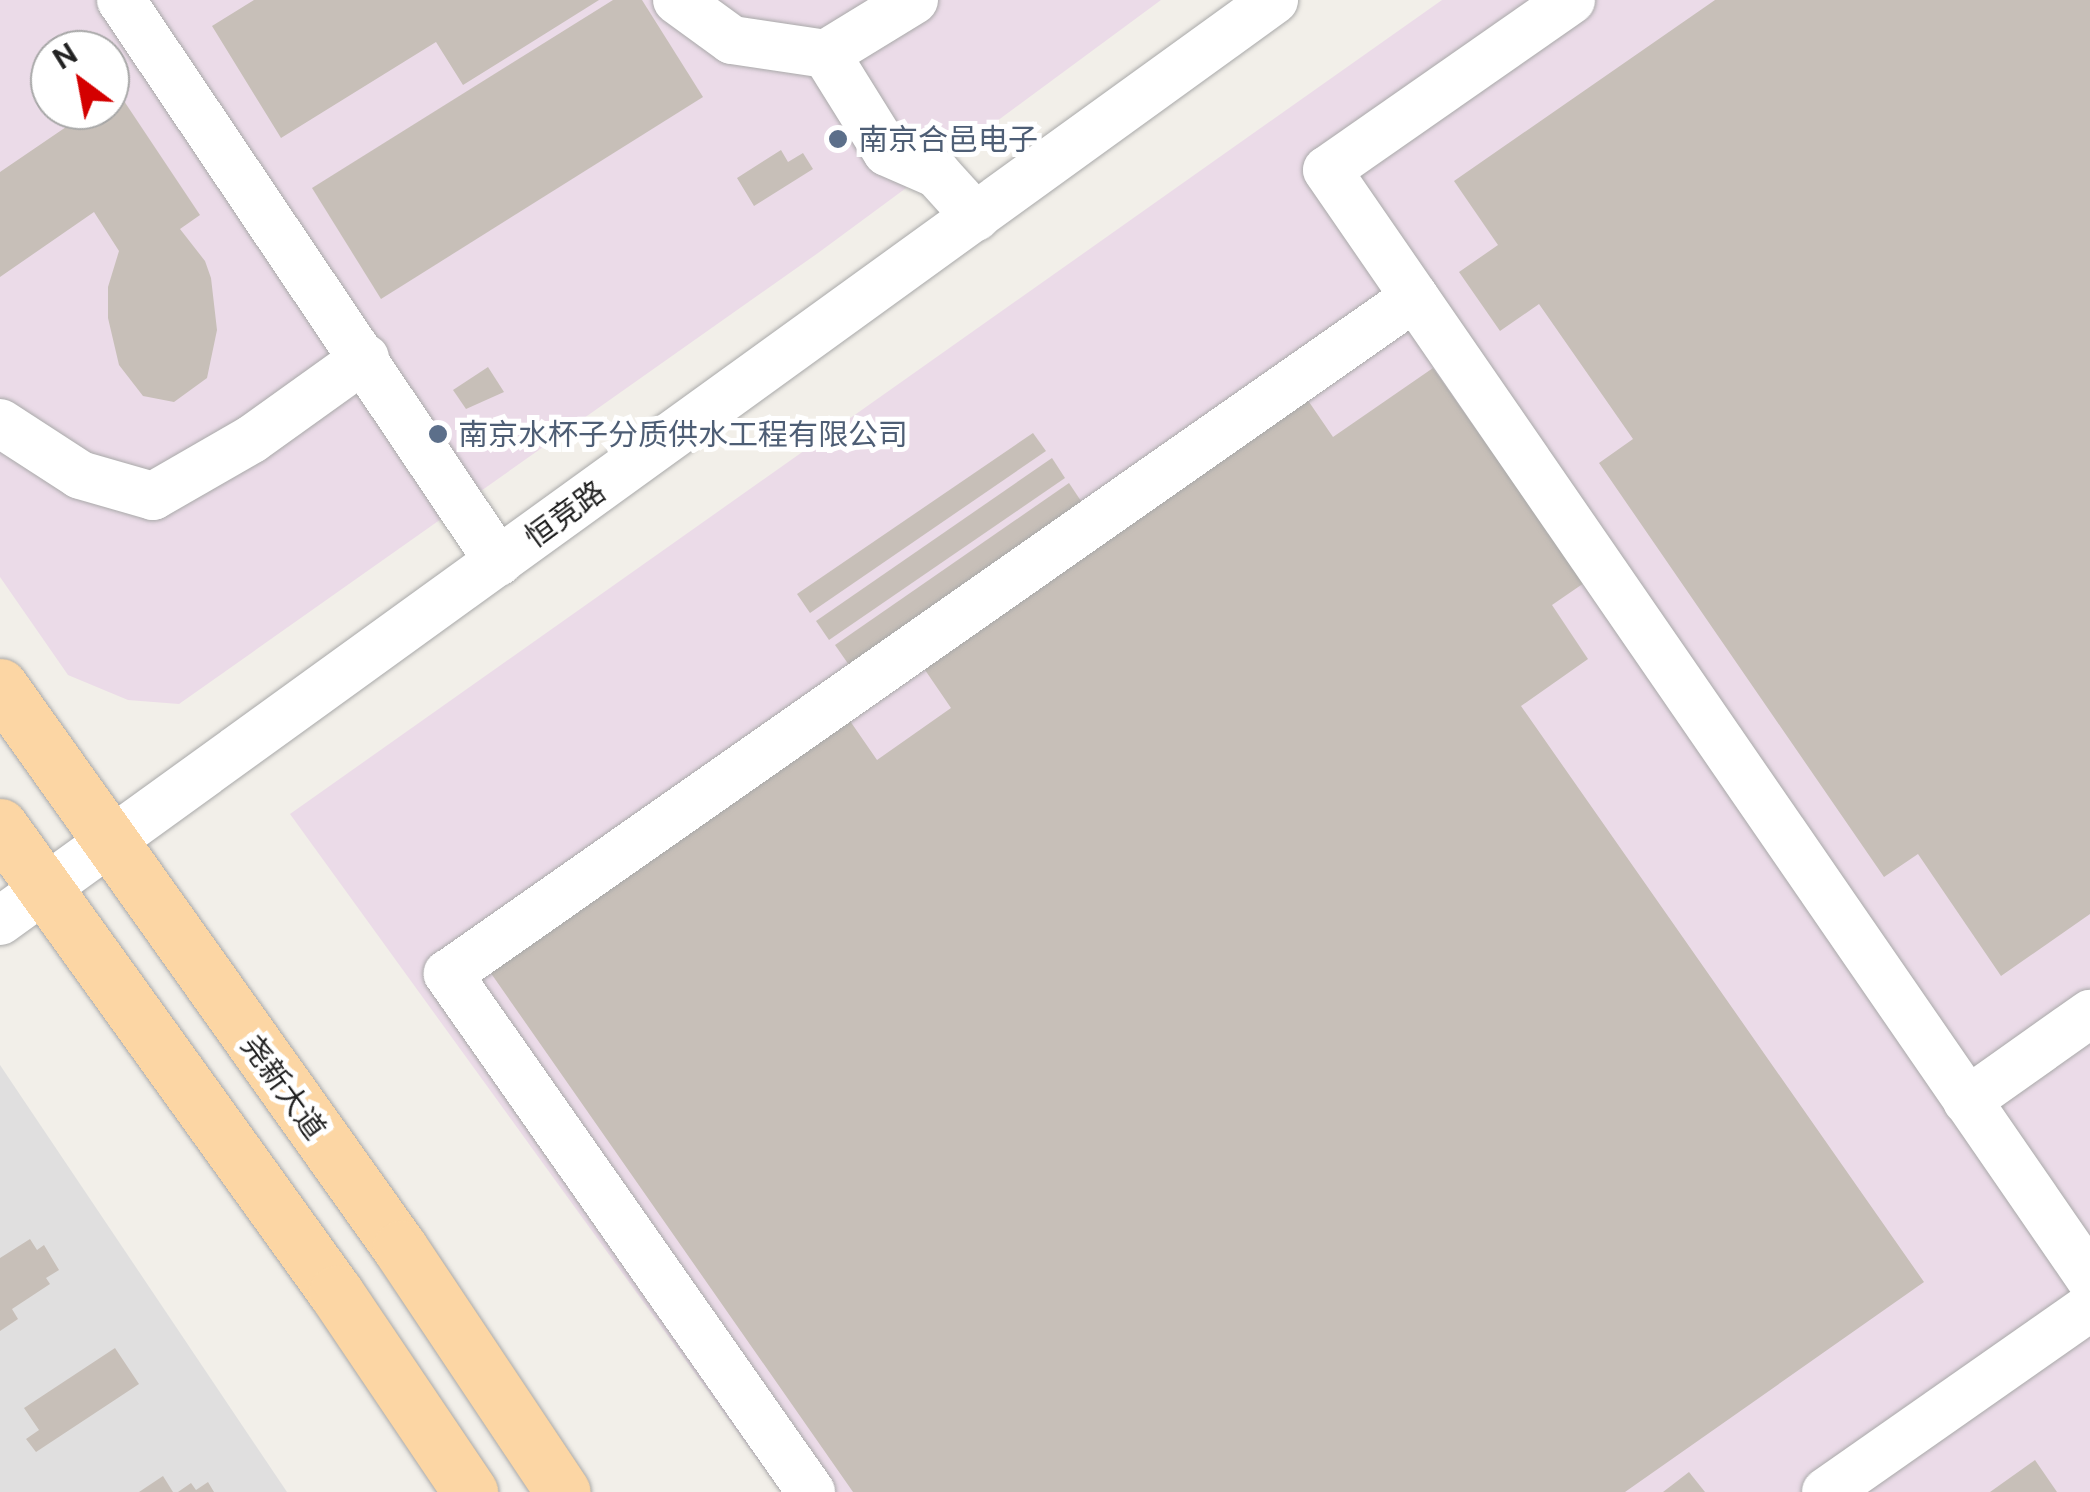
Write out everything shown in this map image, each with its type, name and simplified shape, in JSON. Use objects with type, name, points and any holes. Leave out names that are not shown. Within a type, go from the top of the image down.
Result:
[{"type":"main road","name":"尧新大道","points":[[0,686],[400,1248],[564,1492]]},
{"type":"main road","points":[[0,826],[336,1293],[470,1492]]},
{"type":"street","points":[[122,0],[499,562]]},
{"type":"street","points":[[677,0],[732,40],[826,54],[914,0]]},
{"type":"street","name":"恒竞路","points":[[0,922],[1274,0]]},
{"type":"street","points":[[1570,0],[1328,170],[2090,1278]]},
{"type":"street","points":[[826,54],[888,152],[937,174],[976,217]]},
{"type":"street","points":[[811,1492],[448,974],[1415,298]]},
{"type":"street","points":[[0,422],[80,475],[153,496],[252,439],[365,358]]},
{"type":"street","points":[[1968,1101],[2090,1014]]},
{"type":"street","points":[[1826,1492],[2090,1307]]},
{"type":"shaded area","points":[[0,0],[1161,0],[818,253],[179,704],[128,700],[68,675],[0,577]]},
{"type":"shaded area","points":[[1442,0],[2090,0],[2090,1492],[781,1492],[290,814]]},
{"type":"shaded area","points":[[0,1065],[287,1492],[0,1492]]},
{"type":"building","points":[[254,0],[599,0],[463,85],[436,42],[281,138],[212,26]]},
{"type":"building","points":[[613,0],[642,0],[703,97],[381,299],[312,188]]},
{"type":"building","points":[[1715,0],[2090,0],[2090,914],[2001,976],[1918,854],[1884,877],[1599,463],[1633,439],[1539,304],[1500,331],[1459,272],[1498,245],[1454,181]]},
{"type":"building","points":[[130,110],[200,215],[180,229],[205,261],[211,278],[217,330],[207,378],[174,402],[143,396],[119,365],[108,318],[108,287],[119,251],[94,212],[0,277],[0,172],[62,130],[130,130]]},
{"type":"building","points":[[781,150],[788,162],[803,153],[813,169],[754,206],[737,178]]},
{"type":"building","points":[[488,367],[504,392],[466,409],[453,390]]},
{"type":"building","points":[[1433,368],[1584,583],[1552,605],[1588,659],[1521,706],[1924,1282],[1625,1492],[853,1492],[488,969],[848,718],[877,760],[951,708],[923,667],[1307,399],[1333,437]]},
{"type":"building","points":[[1033,433],[1046,451],[810,613],[797,594]]},
{"type":"building","points":[[1052,458],[1065,478],[829,640],[816,621]]},
{"type":"building","points":[[1069,483],[1083,504],[849,665],[835,645]]},
{"type":"building","points":[[30,1239],[37,1250],[44,1245],[59,1270],[46,1278],[50,1284],[12,1309],[18,1319],[0,1331],[0,1258]]},
{"type":"building","points":[[115,1348],[139,1384],[36,1452],[26,1439],[39,1430],[24,1408]]},
{"type":"building","points":[[2035,1460],[2057,1492],[1990,1492]]},
{"type":"building","points":[[1689,1472],[1705,1492],[1663,1492]]},
{"type":"building","points":[[163,1476],[173,1492],[139,1492]]},
{"type":"building","points":[[208,1482],[214,1492],[178,1492],[191,1483],[196,1490]]},
{"type":"place","name":"南京合邑电子","points":[[838,139]]},
{"type":"place","name":"南京水杯子分质供水工程有限公司","points":[[438,434]]}]
